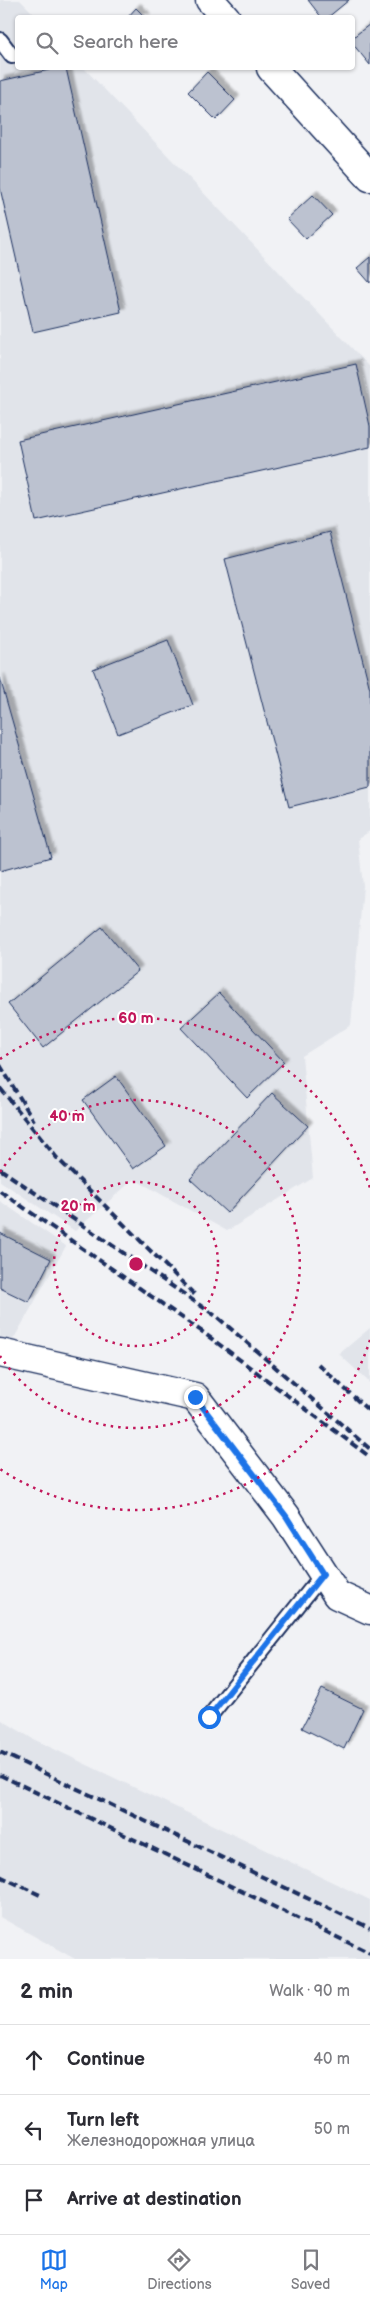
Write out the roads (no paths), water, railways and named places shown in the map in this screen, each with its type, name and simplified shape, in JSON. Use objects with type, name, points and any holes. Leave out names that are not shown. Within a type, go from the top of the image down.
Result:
[{"type":"street","points":[[210,0],[223,15]]},
{"type":"street","points":[[273,70],[370,177]]},
{"type":"street","points":[[0,1352],[195,1397],[286,1516],[337,1595],[370,1610]]},
{"type":"lane","points":[[0,40],[12,56]]},
{"type":"lane","points":[[209,1717],[323,1574]]},
{"type":"railway","points":[[0,1065],[34,1121]]},
{"type":"railway","points":[[0,1088],[57,1158],[197,1297]]},
{"type":"railway","points":[[0,1169],[216,1316],[370,1449]]},
{"type":"railway","points":[[0,1191],[204,1333],[370,1457]]},
{"type":"railway","points":[[318,1364],[370,1412]]},
{"type":"railway","points":[[0,1752],[370,1928]]},
{"type":"railway","points":[[0,1775],[370,1953]]},
{"type":"railway","points":[[0,1876],[40,1895]]}]
